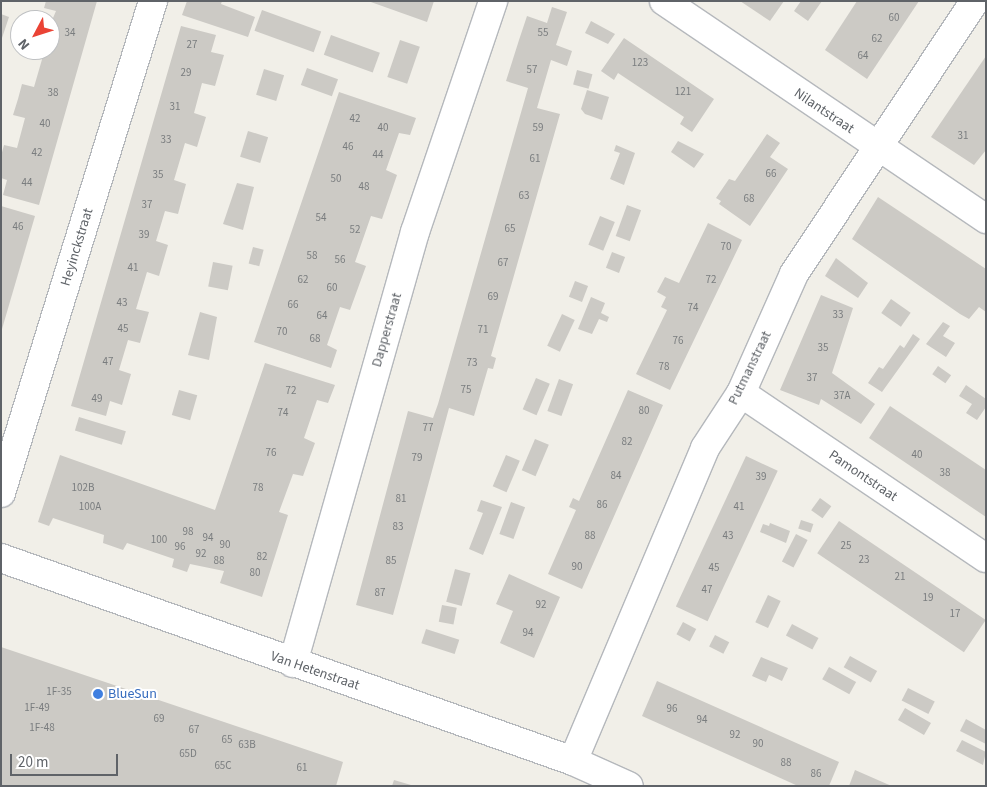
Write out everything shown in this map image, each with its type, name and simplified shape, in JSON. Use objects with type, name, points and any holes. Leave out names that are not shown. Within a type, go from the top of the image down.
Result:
[{"type":"street","name":"Heyinckstraat","points":[[1,493],[153,1]]},
{"type":"street","name":"Dapperstraat","points":[[293,663],[415,232],[493,1]]},
{"type":"street","name":"Nilantstraat","points":[[664,1],[986,219]]},
{"type":"street","name":"Putmanstraat","points":[[573,761],[705,448],[741,393],[794,274],[877,146],[975,1]]},
{"type":"street","name":"Pamontstraat","points":[[741,393],[986,558]]},
{"type":"street","name":"Van Hetenstraat","points":[[1,558],[573,761],[628,786]]},
{"type":"building","points":[[46,1],[97,1],[39,205],[3,195],[7,180],[1,178],[1,156],[4,145],[17,148],[25,118],[13,115],[22,84],[34,87],[42,60],[60,60],[60,10],[44,8]]},
{"type":"building","points":[[187,1],[222,1],[221,4],[255,17],[248,37],[182,15]]},
{"type":"building","points":[[368,1],[434,1],[427,22]]},
{"type":"building","points":[[740,1],[784,1],[770,21]]},
{"type":"building","points":[[801,1],[822,1],[808,21],[794,11]]},
{"type":"building","points":[[857,1],[919,1],[867,79],[825,50]]},
{"type":"building","points":[[552,7],[567,12],[556,45],[572,51],[567,66],[551,60],[537,108],[560,114],[491,356],[496,358],[493,369],[488,368],[474,416],[449,408],[393,615],[356,605],[408,411],[433,418],[438,404],[528,88],[506,81],[519,40],[527,16],[547,23]]},
{"type":"building","points":[[262,10],[321,32],[314,52],[254,31]]},
{"type":"building","points":[[1,14],[9,17],[1,41]]},
{"type":"building","points":[[591,21],[615,34],[608,44],[585,33]]},
{"type":"building","points":[[181,26],[216,35],[211,52],[224,55],[215,86],[202,83],[194,113],[206,117],[197,147],[185,143],[174,180],[186,184],[178,214],[165,211],[156,241],[168,245],[159,276],[147,272],[136,309],[149,312],[140,343],[128,340],[119,370],[131,374],[122,405],[110,401],[106,416],[71,406]]},
{"type":"building","points":[[331,35],[380,53],[373,73],[324,55]]},
{"type":"building","points":[[624,38],[714,99],[692,132],[680,124],[684,117],[618,73],[614,80],[601,71]]},
{"type":"building","points":[[400,40],[420,47],[407,84],[387,77]]},
{"type":"building","points":[[986,56],[986,150],[974,165],[931,137]]},
{"type":"building","points":[[307,68],[338,79],[332,96],[301,85]]},
{"type":"building","points":[[264,69],[284,75],[276,101],[256,95]]},
{"type":"building","points":[[577,70],[592,74],[589,89],[573,84]]},
{"type":"building","points":[[587,90],[609,97],[602,120],[585,114],[581,109]]},
{"type":"building","points":[[339,92],[416,118],[410,135],[399,133],[386,170],[397,175],[382,219],[371,216],[355,262],[366,266],[350,310],[340,307],[327,345],[337,350],[331,368],[254,342]]},
{"type":"building","points":[[248,131],[268,137],[260,163],[240,157]]},
{"type":"building","points":[[767,134],[780,143],[770,157],[788,169],[750,226],[719,204],[721,201],[716,198],[729,179],[735,181]]},
{"type":"building","points":[[678,141],[704,154],[694,168],[671,152]]},
{"type":"building","points":[[616,145],[635,153],[624,185],[610,179],[620,153],[614,151]]},
{"type":"building","points":[[237,183],[254,187],[243,230],[223,224]]},
{"type":"building","points":[[878,197],[986,269],[986,312],[979,307],[969,319],[852,239]]},
{"type":"building","points":[[627,205],[641,210],[630,241],[616,236]]},
{"type":"building","points":[[1,206],[35,216],[2,329],[1,329]]},
{"type":"building","points":[[600,216],[615,222],[603,251],[588,245]]},
{"type":"building","points":[[708,223],[742,240],[670,390],[636,374],[667,310],[661,307],[666,297],[657,292],[665,277],[679,283]]},
{"type":"building","points":[[253,247],[264,250],[259,266],[249,263]]},
{"type":"building","points":[[612,252],[625,257],[619,273],[606,268]]},
{"type":"building","points":[[836,258],[868,283],[858,298],[825,276]]},
{"type":"building","points":[[213,262],[233,266],[228,290],[208,287]]},
{"type":"building","points":[[575,281],[588,286],[582,302],[569,297]]},
{"type":"building","points":[[821,295],[853,308],[832,373],[875,404],[861,424],[821,399],[819,405],[780,390]]},
{"type":"building","points":[[591,297],[605,303],[601,313],[609,317],[607,322],[599,319],[592,334],[578,329]]},
{"type":"building","points":[[891,299],[911,313],[901,327],[881,313]]},
{"type":"building","points":[[200,312],[217,317],[209,360],[188,355]]},
{"type":"building","points":[[562,314],[575,320],[560,352],[547,346]]},
{"type":"building","points":[[943,322],[950,326],[943,336],[955,343],[946,357],[926,344]]},
{"type":"building","points":[[913,334],[920,339],[882,392],[868,383],[879,367],[883,369],[900,345],[904,348]]},
{"type":"building","points":[[265,363],[335,385],[328,403],[317,400],[304,438],[315,443],[303,476],[293,474],[279,512],[288,515],[262,597],[220,583],[224,571],[190,564],[187,572],[172,567],[174,559],[127,543],[123,550],[103,543],[104,535],[53,518],[49,526],[38,522],[60,455],[215,510]]},
{"type":"building","points":[[938,366],[951,375],[945,383],[932,374]]},
{"type":"building","points":[[536,378],[550,384],[537,415],[523,409]]},
{"type":"building","points":[[559,379],[573,384],[561,416],[547,411]]},
{"type":"building","points":[[966,385],[986,399],[986,407],[977,420],[966,413],[972,404],[959,396]]},
{"type":"building","points":[[179,390],[197,395],[190,420],[172,415]]},
{"type":"building","points":[[628,390],[663,405],[582,589],[548,574],[576,510],[569,507],[573,498],[579,501]]},
{"type":"building","points":[[890,406],[986,470],[986,517],[869,438]]},
{"type":"building","points":[[79,417],[126,431],[122,445],[75,430]]},
{"type":"building","points":[[535,439],[549,445],[536,476],[522,470]]},
{"type":"building","points":[[506,455],[520,461],[507,492],[493,486]]},
{"type":"building","points":[[746,456],[778,471],[708,621],[676,606]]},
{"type":"building","points":[[820,498],[831,506],[823,518],[811,510]]},
{"type":"building","points":[[481,500],[502,507],[483,555],[469,549],[483,513],[477,511]]},
{"type":"building","points":[[511,502],[525,507],[513,539],[499,534]]},
{"type":"building","points":[[801,520],[813,524],[811,533],[798,529]]},
{"type":"building","points":[[839,521],[986,620],[964,652],[817,553]]},
{"type":"building","points":[[770,523],[790,531],[786,543],[760,532],[763,524],[769,526]]},
{"type":"building","points":[[796,534],[808,540],[794,568],[782,562]]},
{"type":"building","points":[[455,569],[470,573],[462,606],[446,602]]},
{"type":"building","points":[[509,574],[560,597],[534,658],[500,643],[513,611],[496,604]]},
{"type":"building","points":[[768,595],[781,601],[768,628],[755,622]]},
{"type":"building","points":[[442,605],[457,608],[453,625],[439,622]]},
{"type":"building","points":[[683,622],[696,629],[690,641],[676,634]]},
{"type":"building","points":[[792,624],[818,638],[812,650],[786,635]]},
{"type":"building","points":[[426,629],[459,640],[455,654],[421,643]]},
{"type":"building","points":[[715,635],[729,642],[723,654],[709,647]]},
{"type":"building","points":[[1,647],[343,762],[336,786],[1,786]]},
{"type":"building","points":[[850,656],[877,671],[871,682],[844,667]]},
{"type":"building","points":[[761,657],[788,668],[782,681],[769,675],[766,682],[752,676]]},
{"type":"building","points":[[829,667],[856,682],[849,694],[822,679]]},
{"type":"building","points":[[657,681],[839,762],[829,786],[798,786],[642,716]]},
{"type":"building","points":[[908,688],[935,702],[928,714],[902,700]]},
{"type":"building","points":[[905,708],[931,723],[924,735],[898,720]]},
{"type":"building","points":[[966,719],[986,730],[986,744],[960,731]]},
{"type":"building","points":[[962,740],[986,752],[983,765],[956,751]]},
{"type":"building","points":[[855,770],[887,784],[892,786],[849,786]]},
{"type":"building","points":[[394,780],[411,785],[411,786],[392,786]]},
{"type":"place","name":"BlueSun","points":[[98,694]]}]
